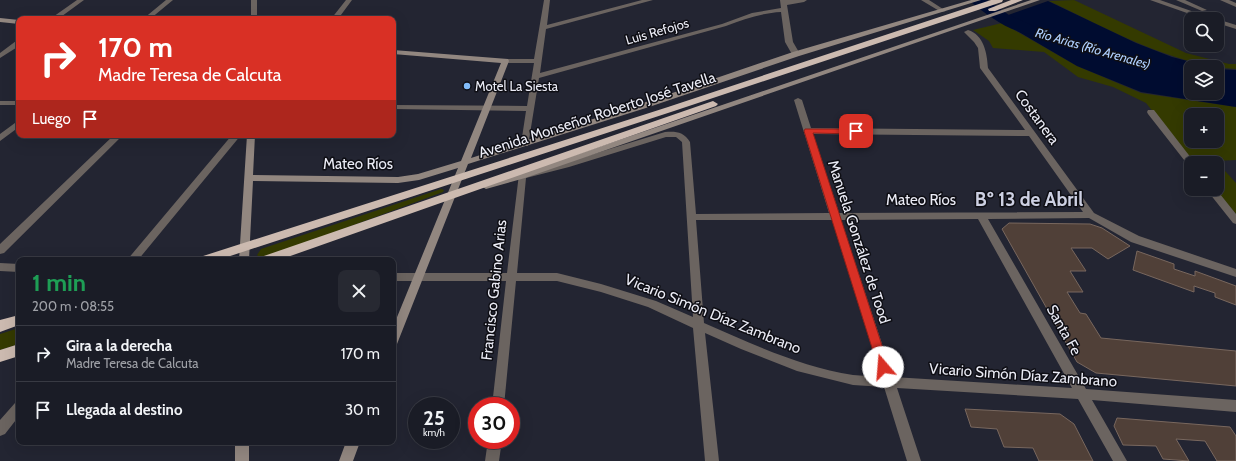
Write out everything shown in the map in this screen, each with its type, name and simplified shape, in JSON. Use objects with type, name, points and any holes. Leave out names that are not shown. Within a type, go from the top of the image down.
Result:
[{"type":"highway","name":"Avenida Monseñor Roberto José Tavella","points":[[274,257],[963,18],[999,0]]},
{"type":"highway","name":"Avenida Monseñor Roberto José Tavella","points":[[213,257],[1019,0]]},
{"type":"highway","points":[[0,326],[16,321]]},
{"type":"highway","points":[[0,356],[16,351]]},
{"type":"street","points":[[57,16],[81,0]]},
{"type":"street","points":[[150,16],[170,0]]},
{"type":"street","points":[[254,0],[254,16]]},
{"type":"street","points":[[337,16],[350,0]]},
{"type":"street","points":[[525,144],[532,109],[535,77],[547,0]]},
{"type":"street","points":[[543,28],[650,0]]},
{"type":"street","name":"Luis Refojos","points":[[535,77],[724,25],[740,18],[776,10],[784,4],[804,0]]},
{"type":"street","points":[[924,0],[943,11]]},
{"type":"street","name":"Mateo Ríos","points":[[248,178],[408,179],[419,177],[525,144],[796,54],[978,0]]},
{"type":"street","points":[[522,176],[963,18],[1036,0]]},
{"type":"street","points":[[1153,0],[1190,12]]},
{"type":"street","points":[[1179,0],[1204,10]]},
{"type":"street","points":[[1223,0],[1236,5]]},
{"type":"street","points":[[784,4],[789,42],[796,54]]},
{"type":"street","points":[[0,20],[16,22]]},
{"type":"street","points":[[1224,23],[1236,26]]},
{"type":"street","name":"Costanera","points":[[968,32],[978,40],[981,46],[984,68],[1092,215]]},
{"type":"street","points":[[0,56],[16,45]]},
{"type":"street","points":[[396,52],[505,61],[538,61]]},
{"type":"street","points":[[396,333],[451,195],[488,108],[505,61]]},
{"type":"street","name":"Manuela González de Tood","points":[[798,100],[914,461]]},
{"type":"street","points":[[0,103],[16,103]]},
{"type":"street","points":[[396,107],[532,109]]},
{"type":"street","points":[[1151,112],[1186,156]]},
{"type":"street","points":[[0,138],[16,125]]},
{"type":"street","points":[[808,131],[1031,133]]},
{"type":"street","points":[[451,195],[566,165],[665,135],[680,135],[684,138],[686,142],[699,326],[712,461]]},
{"type":"street","points":[[0,250],[116,138]]},
{"type":"street","points":[[135,257],[234,138]]},
{"type":"street","points":[[244,257],[251,138]]},
{"type":"street","name":"Francisco Gabino Arias","points":[[499,397],[522,176]]},
{"type":"street","points":[[1216,196],[1236,221]]},
{"type":"street","name":"Santa Fe","points":[[981,215],[1120,461]]},
{"type":"street","name":"Mateo Ríos","points":[[691,217],[1092,215],[1135,239],[1236,272]]},
{"type":"street","points":[[0,267],[16,268]]},
{"type":"street","name":"Vicario Simón Díaz Zambrano","points":[[396,277],[557,278],[601,288],[652,304],[745,346],[797,366],[853,380],[1082,394],[1236,406]]},
{"type":"street","points":[[0,430],[16,411]]},
{"type":"street","points":[[242,445],[242,461]]},
{"type":"street","points":[[346,461],[352,445]]},
{"type":"street","points":[[492,461],[494,449]]},
{"type":"green space","points":[[1074,0],[1186,53],[1213,60],[1185,60],[1164,53],[1117,34],[1049,1]]},
{"type":"green space","points":[[1002,23],[1077,66],[1141,93],[1236,107],[1236,160],[1224,161],[1224,156],[1188,156],[1146,103],[1113,87],[1078,77],[1044,52],[993,48],[989,41],[973,30]]},
{"type":"green space","points":[[1224,63],[1236,64],[1236,69],[1224,68]]},
{"type":"green space","points":[[1224,170],[1236,183],[1236,214],[1221,196],[1224,196]]},
{"type":"green space","points":[[441,189],[444,190],[443,192],[267,257],[259,257],[257,255],[261,249]]},
{"type":"green space","points":[[16,329],[16,345],[0,350],[0,334]]},
{"type":"water","points":[[1048,1],[1136,43],[1184,60],[1184,99],[1141,92],[1077,66],[997,19]]},
{"type":"water","points":[[1224,69],[1236,70],[1236,107],[1192,100],[1224,100]]},
{"type":"building","points":[[1009,223],[1090,224],[1102,228],[1130,246],[1108,259],[1092,248],[1071,248],[1086,271],[1070,271],[1083,292],[1067,292],[1080,313],[1086,314],[1101,338],[1236,351],[1236,386],[1096,373],[1077,362],[1002,229]]},
{"type":"building","points":[[1137,251],[1174,264],[1174,269],[1195,276],[1195,271],[1236,286],[1236,305],[1215,297],[1215,293],[1194,286],[1194,292],[1133,270]]},
{"type":"building","points":[[965,409],[1060,414],[1074,424],[1093,461],[1039,461],[1033,448],[1004,447],[997,429],[971,427]]},
{"type":"building","points":[[1117,418],[1230,427],[1236,436],[1236,461],[1217,461],[1205,441],[1176,439],[1189,461],[1163,459],[1156,446],[1123,445],[1114,426]]},
{"type":"waterway","name":"Río Arias (Río Arenales)","points":[[977,0],[1003,18],[1030,30]]},
{"type":"place","name":"Motel La Siesta","points":[[467,86]]},
{"type":"district","name":"Bº 13 de Abril","points":[[1029,199]]},
{"type":"route","points":[[856,131],[808,131],[883,367]]}]
